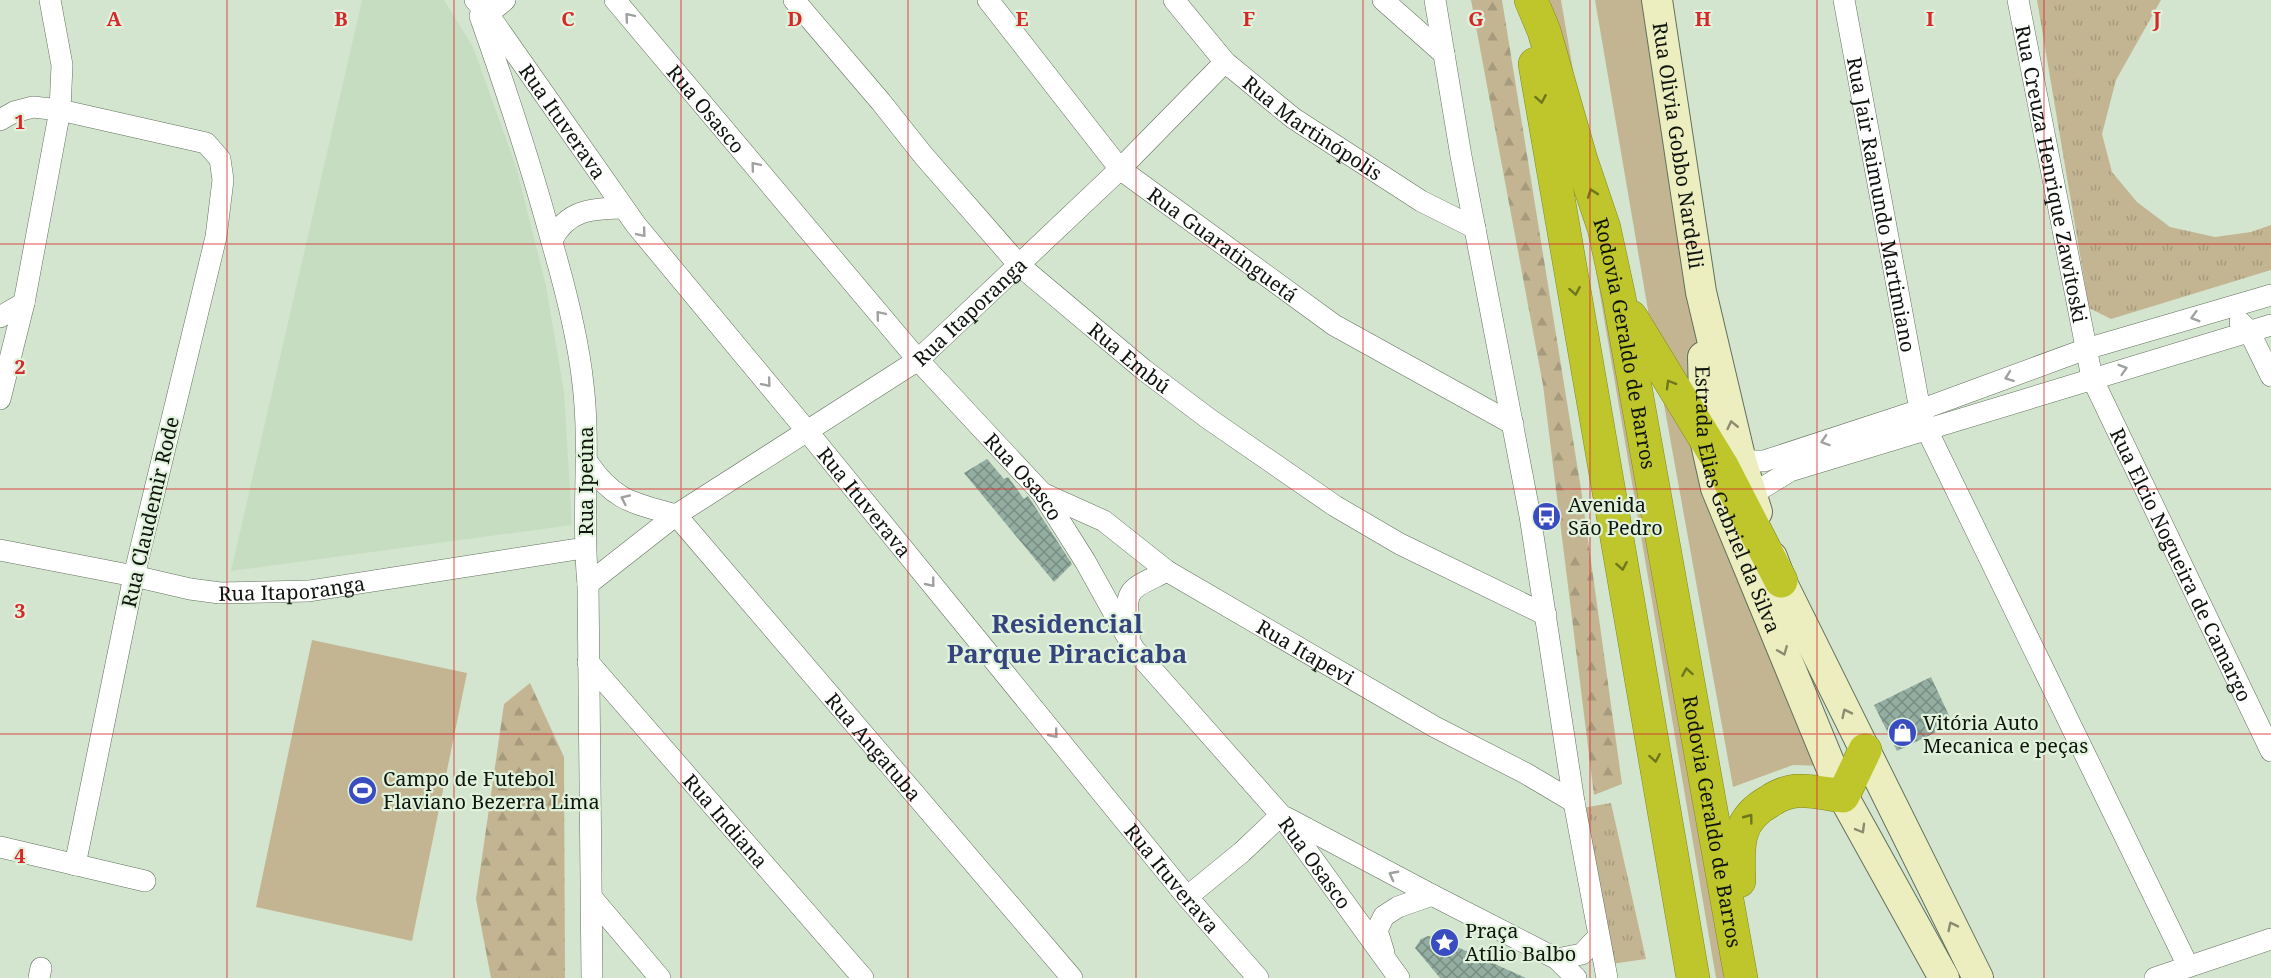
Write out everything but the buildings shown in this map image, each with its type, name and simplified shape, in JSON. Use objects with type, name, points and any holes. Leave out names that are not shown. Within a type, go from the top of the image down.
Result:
[{"type":"highway","name":"Rodovia Geraldo de Barros","points":[[1524,0],[1693,978]]},
{"type":"highway","name":"Rodovia Geraldo de Barros","points":[[1531,0],[1544,31],[1581,160],[1604,228],[1619,297],[1741,978]]},
{"type":"highway","points":[[1619,297],[1705,439],[1781,581]]},
{"type":"highway","points":[[1754,978],[1739,885],[1739,841],[1743,825],[1757,808],[1777,797],[1796,791],[1843,796],[1865,750]]},
{"type":"street","points":[[1,386],[24,303],[60,110],[62,65],[50,0]]},
{"type":"street","points":[[479,5],[504,0]]},
{"type":"street","name":"Rua Osasco","points":[[615,0],[918,360],[1042,493],[1085,561],[1134,649],[1281,815],[1394,972]]},
{"type":"street","name":"Rua Embú","points":[[794,0],[923,155],[1019,265],[1144,370],[1209,419],[1335,506],[1400,544],[1546,615]]},
{"type":"street","name":"Rua Guaratinguetá","points":[[988,0],[1120,168],[1334,325],[1513,424]]},
{"type":"street","name":"Rua Martinópolis","points":[[1174,0],[1225,62],[1293,118],[1421,201],[1475,228]]},
{"type":"street","points":[[1383,0],[1444,54]]},
{"type":"street","points":[[1436,0],[1475,228],[1513,424],[1546,615],[1574,802],[1607,978]]},
{"type":"street","name":"Rua Olivia Gobbo Nardelli","points":[[1657,0],[1701,291]]},
{"type":"street","name":"Rua Jair Raimundo Martimiano","points":[[1844,0],[1920,410],[1927,430],[2188,966]]},
{"type":"street","name":"Rua Creuza Henrique Zawitoski","points":[[2018,0],[2092,378]]},
{"type":"street","name":"Rua Ituverava","points":[[479,5],[643,234],[807,431],[1187,897],[1258,978]]},
{"type":"street","name":"Rua Ipeúna","points":[[479,5],[515,114],[552,240],[569,305],[584,384],[588,463],[584,548],[588,584],[593,899],[592,978]]},
{"type":"street","name":"Rua Itaporanga","points":[[588,584],[676,515],[918,360],[1120,168],[1225,62]]},
{"type":"street","points":[[0,120],[14,112],[33,107],[60,110]]},
{"type":"street","name":"Rua Claudemir Rode","points":[[60,110],[206,143],[220,159],[223,180],[216,237],[134,576],[75,865]]},
{"type":"street","points":[[552,240],[559,225],[570,217],[599,209],[623,208]]},
{"type":"street","name":"Estrada Elias Gabriel da Silva","points":[[1701,291],[1705,439],[1716,488],[1843,796],[1944,978]]},
{"type":"street","name":"Estrada Elias Gabriel da Silva","points":[[1701,291],[1741,461],[1781,581],[1978,978]]},
{"type":"street","points":[[1741,461],[1764,461],[1920,410],[2086,349],[2271,295]]},
{"type":"street","points":[[0,317],[24,303]]},
{"type":"street","points":[[2225,308],[2249,331],[2271,376]]},
{"type":"street","points":[[1751,495],[1790,471],[2271,324]]},
{"type":"street","name":"Rua Elcio Nogueira de Camargo","points":[[2092,378],[2271,752]]},
{"type":"street","points":[[588,463],[601,482],[621,499],[676,515]]},
{"type":"street","name":"Rua Itapevi","points":[[1042,493],[1104,521],[1167,571],[1435,727],[1525,773],[1574,802]]},
{"type":"street","name":"Rua Angatuba","points":[[676,515],[1072,978]]},
{"type":"street","name":"Rua Itaporanga","points":[[0,550],[190,589],[220,593],[309,591],[584,548]]},
{"type":"street","points":[[1134,649],[1126,605],[1133,589],[1167,571]]},
{"type":"street","name":"Rua Indiana","points":[[588,662],[863,978]]},
{"type":"street","points":[[1187,897],[1242,852],[1281,815],[1432,896],[1557,959],[1576,978]]},
{"type":"street","points":[[0,847],[145,881]]},
{"type":"street","points":[[1394,972],[1377,930],[1384,916],[1398,907],[1432,896]]},
{"type":"street","points":[[593,899],[660,978]]},
{"type":"street","points":[[1557,959],[1582,954],[1598,937]]},
{"type":"street","points":[[2155,978],[2271,939]]},
{"type":"shaded area","points":[[362,0],[444,0],[473,47],[516,166],[546,286],[564,392],[572,525],[231,571]]},
{"type":"green space","points":[[1471,0],[1502,0],[1581,489],[1622,784],[1594,795],[1543,385]]},
{"type":"green space","points":[[1550,0],[1561,0],[1728,978],[1716,978]]},
{"type":"green space","points":[[1595,0],[1642,0],[1692,299],[1699,366],[1688,385],[1650,322]]},
{"type":"green space","points":[[2037,0],[2161,0],[2116,80],[2102,134],[2112,172],[2137,202],[2170,227],[2215,237],[2251,232],[2271,225],[2271,270],[2111,319],[2089,308]]},
{"type":"green space","points":[[1663,399],[1694,445],[1824,766],[1793,765],[1733,787]]},
{"type":"green space","name":"Campo de Futebol Flaviano Bezerra Lima","points":[[312,640],[467,673],[412,941],[256,907]]},
{"type":"green space","points":[[530,683],[564,757],[565,978],[491,978],[476,899],[504,704]]},
{"type":"green space","points":[[1611,803],[1646,959],[1611,964],[1582,808]]},
{"type":"place","name":"Avenida São Pedro","points":[[1547,516]]},
{"type":"place","name":"Vitória Auto Mecanica e peças","points":[[1902,733]]},
{"type":"place","name":"Campo de Futebol Flaviano Bezerra Lima","points":[[362,790]]},
{"type":"place","name":"Praça Atílio Balbo","points":[[1444,942]]},
{"type":"district","name":"Residencial Parque Piracicaba","points":[[1067,638]]}]
